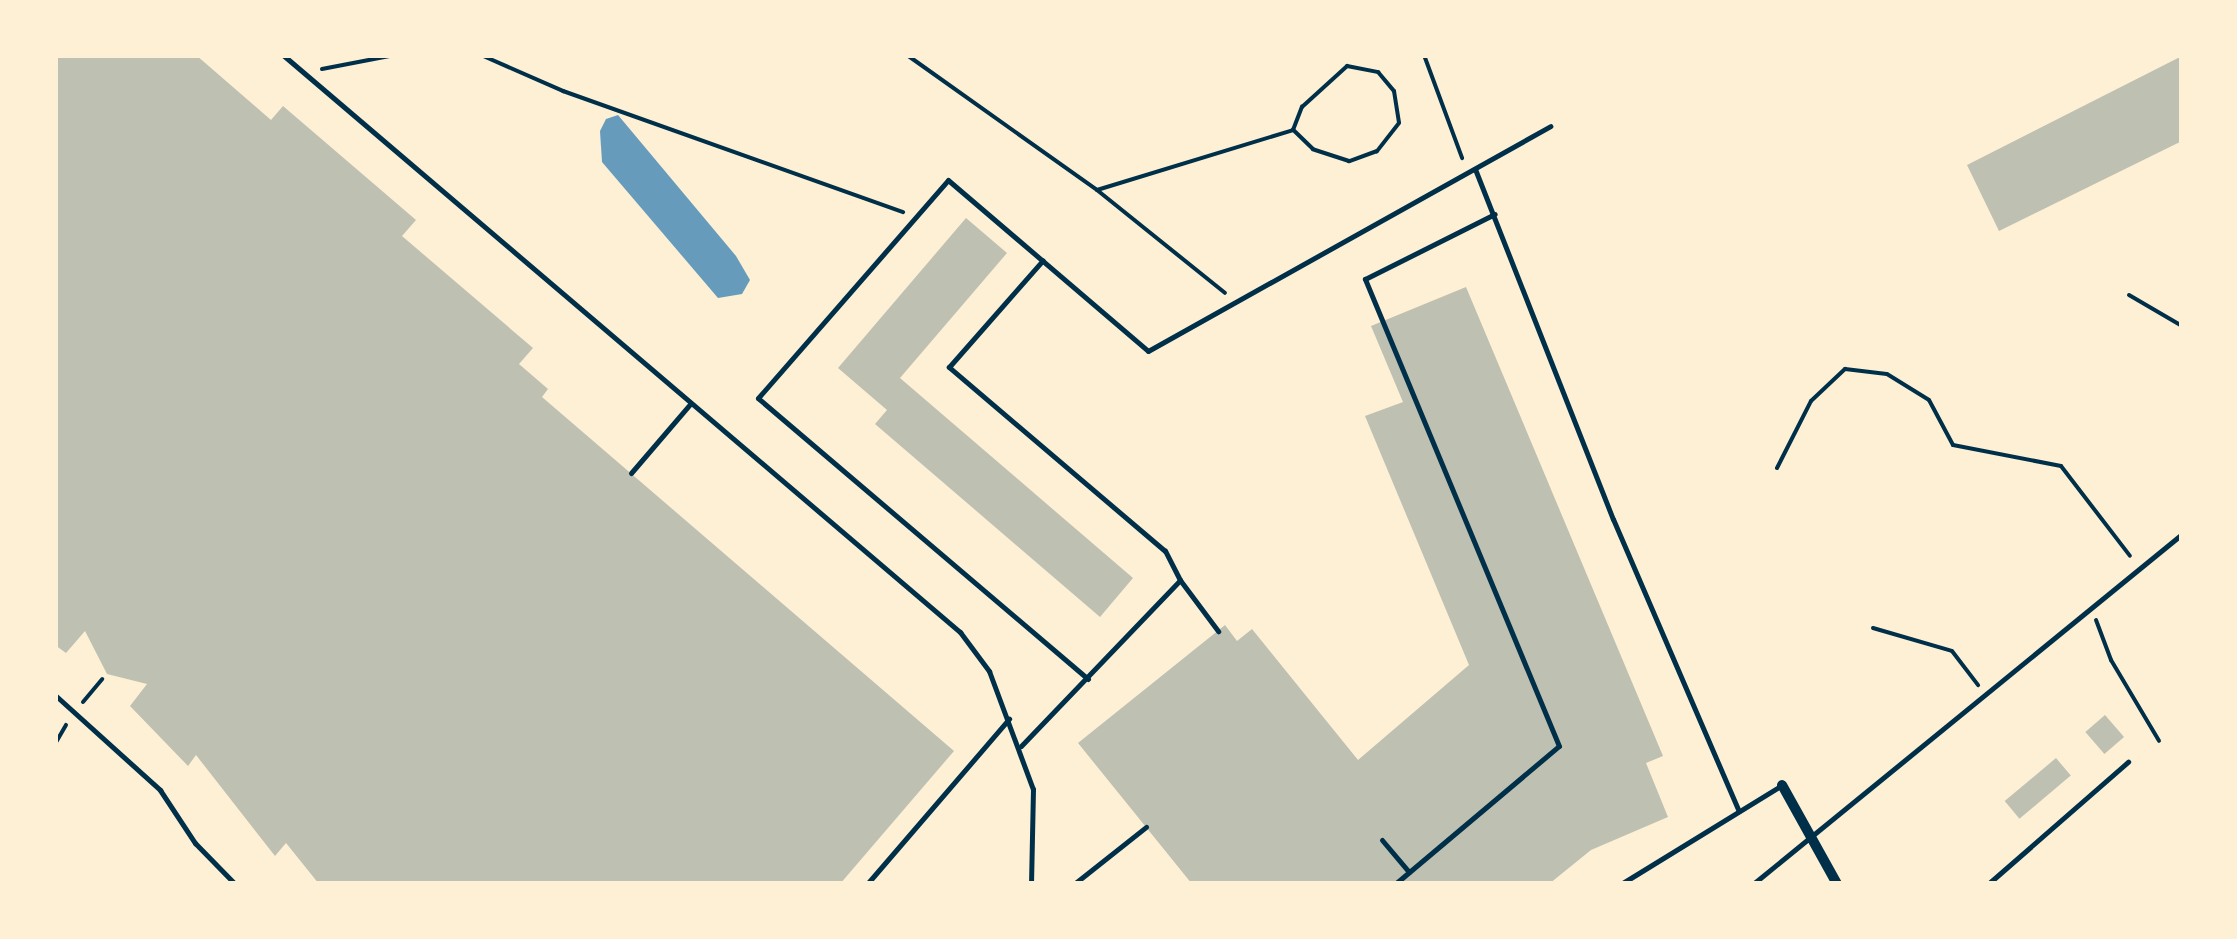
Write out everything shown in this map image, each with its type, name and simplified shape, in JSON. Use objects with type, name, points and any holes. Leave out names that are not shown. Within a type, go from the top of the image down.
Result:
[{"type":"street","points":[[1782,785],[1808,841],[1838,884]]},
{"type":"lane","points":[[283,55],[960,632],[989,670],[1033,788],[1032,884]]},
{"type":"lane","points":[[1088,679],[758,398],[948,180],[1148,351],[1232,299],[1550,126]]},
{"type":"lane","points":[[1475,169],[1613,519],[1738,810]]},
{"type":"lane","points":[[1395,884],[1558,746],[1365,279],[1495,214]]},
{"type":"lane","points":[[1043,260],[950,367],[1165,551],[1180,580],[1218,631]]},
{"type":"lane","points":[[631,474],[691,403]]},
{"type":"lane","points":[[1754,884],[1985,693],[2093,611],[2138,568],[2182,534]]},
{"type":"lane","points":[[1020,748],[1180,580]]},
{"type":"lane","points":[[55,695],[160,790],[196,843],[235,884]]},
{"type":"lane","points":[[868,884],[1010,719]]},
{"type":"lane","points":[[1988,884],[2128,762]]},
{"type":"lane","points":[[1621,884],[1782,785]]},
{"type":"lane","points":[[1074,884],[1146,827]]},
{"type":"lane","points":[[1382,840],[1409,872]]},
{"type":"path","points":[[302,72],[395,55]]},
{"type":"path","points":[[480,55],[562,91],[916,216]]},
{"type":"path","points":[[907,55],[1097,190],[1232,299]]},
{"type":"path","points":[[1424,55],[1467,173]]},
{"type":"path","points":[[1348,66],[1378,72],[1394,91],[1399,123],[1378,151],[1349,162],[1313,149],[1293,130],[1302,107],[1348,66]]},
{"type":"path","points":[[1097,190],[1293,130]]},
{"type":"path","points":[[2129,295],[2182,326]]},
{"type":"path","points":[[1777,468],[1810,400],[1845,370],[1887,374],[1928,400],[1954,444],[2062,466],[2138,568]]},
{"type":"path","points":[[2093,611],[2111,660],[2159,741]]},
{"type":"path","points":[[1873,628],[1952,650],[1985,693]]},
{"type":"path","points":[[55,744],[66,722]]},
{"type":"water","points":[[618,115],[736,256],[750,280],[742,294],[718,298],[602,162],[600,131],[606,119]]},
{"type":"building","points":[[55,55],[196,55],[271,120],[283,106],[416,220],[402,236],[533,348],[519,364],[548,389],[542,397],[954,751],[840,884],[319,884],[286,843],[275,856],[196,755],[188,766],[130,706],[147,684],[107,674],[85,631],[66,653],[55,645]]},
{"type":"building","points":[[2182,56],[2182,141],[1999,231],[1967,165]]},
{"type":"building","points":[[966,218],[1007,253],[900,378],[1133,578],[1100,617],[875,424],[887,410],[838,368]]},
{"type":"building","points":[[1466,287],[1663,756],[1646,763],[1668,817],[1591,850],[1549,884],[1192,884],[1078,743],[1225,625],[1237,641],[1252,629],[1358,760],[1469,665],[1365,416],[1403,402],[1371,326]]},
{"type":"building","points":[[2105,715],[2124,737],[2104,754],[2085,732]]},
{"type":"building","points":[[2056,758],[2071,776],[2019,819],[2005,801]]}]
